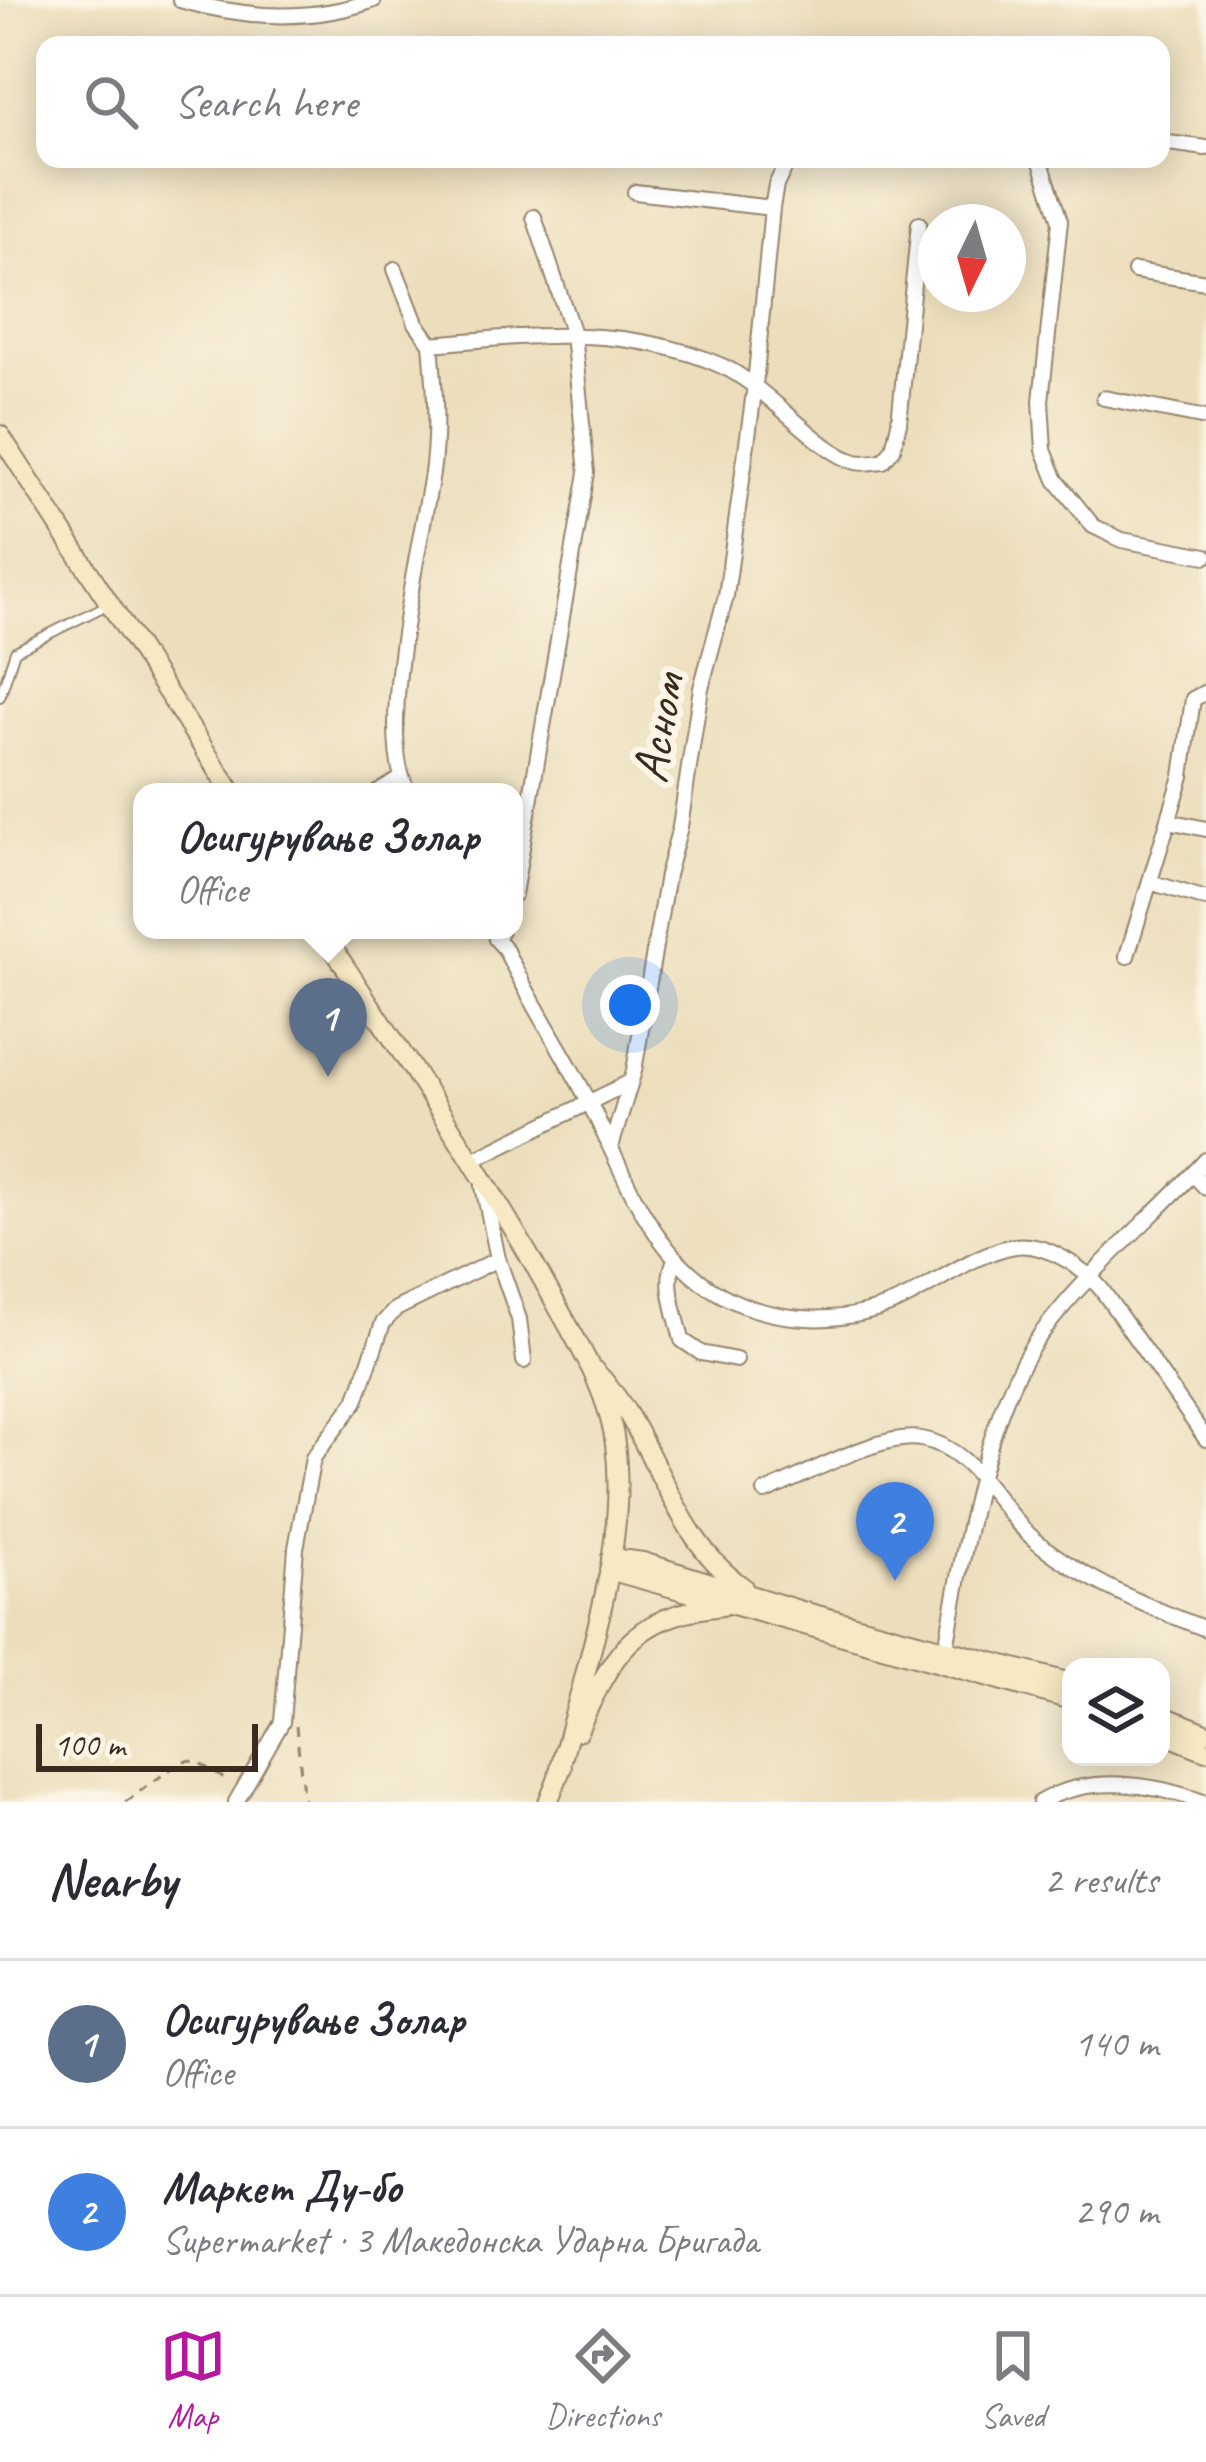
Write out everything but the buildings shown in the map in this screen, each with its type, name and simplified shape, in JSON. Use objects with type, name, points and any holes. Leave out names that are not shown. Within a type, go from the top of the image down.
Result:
[{"type":"main road","points":[[2,442],[226,783]]},
{"type":"main road","points":[[328,939],[476,1169],[591,1367],[615,1439],[616,1514],[610,1564],[558,1776]]},
{"type":"main road","points":[[591,1367],[612,1388],[677,1509],[708,1554],[748,1601],[771,1618],[1062,1680]]},
{"type":"main road","points":[[610,1564],[748,1601]]},
{"type":"main road","points":[[548,1802],[605,1670],[622,1650],[671,1614],[748,1601]]},
{"type":"main road","points":[[944,1656],[1062,1697]]},
{"type":"main road","points":[[1170,1719],[1206,1733]]},
{"type":"main road","points":[[1170,1736],[1206,1750]]},
{"type":"street","points":[[180,0],[263,17],[374,0]]},
{"type":"street","points":[[1170,143],[1206,148]]},
{"type":"street","name":"Асном","points":[[611,1147],[634,1071],[697,710],[726,596],[755,385],[772,208],[784,168]]},
{"type":"street","points":[[1043,168],[1060,221],[1041,401],[1044,449],[1056,480],[1094,526],[1122,540],[1206,556]]},
{"type":"street","points":[[634,192],[772,208]]},
{"type":"street","points":[[523,842],[587,473],[573,334],[534,217]]},
{"type":"street","points":[[431,344],[573,334],[686,354],[721,365],[755,385],[850,461],[883,461],[892,449],[899,422],[918,234]]},
{"type":"street","points":[[395,268],[416,323],[431,344],[437,411],[433,470],[407,604],[395,731],[404,783]]},
{"type":"street","points":[[1136,271],[1206,282]]},
{"type":"street","points":[[1104,398],[1206,418]]},
{"type":"street","points":[[1127,956],[1183,776],[1193,699],[1206,692]]},
{"type":"street","points":[[1169,821],[1206,829]]},
{"type":"street","points":[[1150,882],[1206,899]]},
{"type":"street","points":[[499,939],[590,1103],[636,1198],[676,1259],[695,1277],[742,1305],[835,1318],[870,1313],[995,1252],[1019,1245],[1048,1251],[1091,1277],[1122,1314],[1206,1439]]},
{"type":"street","points":[[524,1361],[520,1319],[497,1259],[476,1169],[628,1084]]},
{"type":"street","points":[[944,1656],[991,1441],[1020,1367],[1040,1335],[1091,1277],[1206,1160]]},
{"type":"street","points":[[1193,1174],[1206,1188]]},
{"type":"street","points":[[239,1797],[282,1721],[296,1548],[313,1459],[356,1401],[383,1323],[416,1297],[497,1259]]},
{"type":"street","points":[[676,1259],[670,1269],[671,1284],[682,1340],[700,1353],[736,1360]]},
{"type":"street","points":[[765,1492],[902,1438],[924,1439],[954,1454],[982,1478],[1015,1521],[1054,1554],[1098,1580],[1206,1629]]},
{"type":"street","points":[[1040,1802],[1095,1785],[1135,1784],[1203,1802]]},
{"type":"lane","points":[[0,697],[15,651],[111,604]]},
{"type":"path","points":[[296,1720],[304,1802]]},
{"type":"path","points":[[124,1802],[182,1761],[195,1760],[239,1797]]},
{"type":"place","name":"Осигурување Золар","points":[[328,1077]]},
{"type":"place","name":"Маркет Ду-бо","points":[[895,1581]]}]
